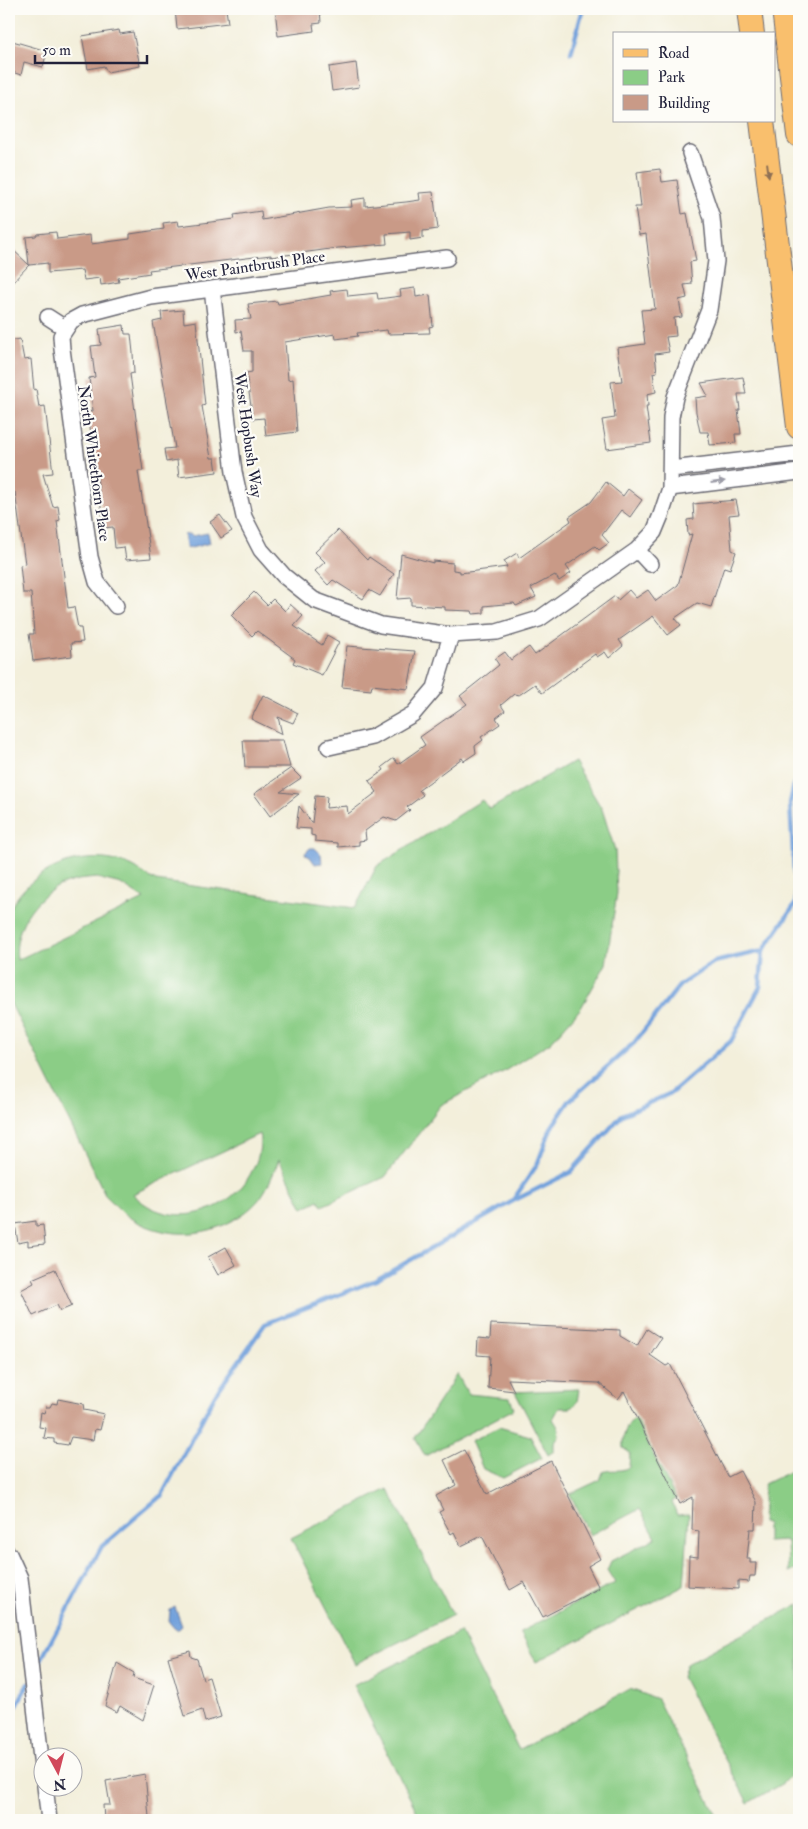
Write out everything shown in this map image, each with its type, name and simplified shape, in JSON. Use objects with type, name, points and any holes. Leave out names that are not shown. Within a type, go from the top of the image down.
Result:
[{"type":"main road","points":[[749,9],[752,32]]},
{"type":"main road","points":[[784,9],[799,135]]},
{"type":"main road","points":[[762,122],[799,427]]},
{"type":"street","name":"West Hopbush Way","points":[[212,289],[234,472],[244,517],[261,550],[284,576],[314,600],[381,625],[452,635],[497,632],[539,619],[637,550],[654,532],[670,488],[671,416],[675,397],[709,310],[716,261],[712,218],[690,153]]},
{"type":"street","name":"West Paintbrush Place","points":[[68,325],[82,315],[151,297],[447,258]]},
{"type":"street","points":[[48,317],[68,325]]},
{"type":"street","name":"North Whitethorn Place","points":[[68,325],[61,336],[62,349],[90,557],[97,582],[116,606]]},
{"type":"street","points":[[671,469],[799,454]]},
{"type":"street","points":[[670,488],[799,472]]},
{"type":"street","points":[[637,550],[650,564]]},
{"type":"street","points":[[329,747],[373,737],[413,714],[435,688],[452,635]]},
{"type":"street","points":[[9,1554],[20,1578],[40,1746]]},
{"type":"street","points":[[46,1796],[49,1820]]},
{"type":"green space","points":[[573,761],[602,809],[615,850],[617,893],[606,964],[581,1008],[551,1042],[503,1072],[441,1105],[385,1177],[322,1206],[319,1200],[303,1208],[279,1159],[272,1178],[258,1201],[240,1216],[210,1230],[194,1233],[163,1231],[128,1217],[121,1211],[106,1196],[9,1000],[9,911],[18,896],[30,883],[60,865],[77,860],[94,859],[112,860],[129,865],[156,881],[355,908],[377,866],[482,800],[490,809]],"holes":[[[97,878],[121,884],[144,899],[17,960],[19,934],[24,921],[40,900],[50,891],[62,885],[77,880]],[[259,1134],[259,1153],[252,1171],[242,1186],[230,1198],[215,1207],[198,1213],[181,1215],[164,1212],[148,1206],[133,1194]]]},
{"type":"green space","points":[[457,1374],[468,1394],[510,1398],[514,1409],[425,1456],[415,1438]]},
{"type":"green space","points":[[579,1389],[577,1402],[571,1408],[559,1408],[553,1419],[558,1427],[559,1436],[554,1442],[554,1451],[548,1455],[515,1392]]},
{"type":"green space","points":[[635,1418],[676,1499],[672,1502],[677,1515],[689,1514],[684,1586],[536,1662],[520,1632],[615,1583],[607,1570],[611,1561],[656,1538],[640,1509],[590,1535],[570,1494],[600,1480],[603,1472],[622,1470],[629,1467],[630,1453],[623,1448],[623,1440],[627,1427]]},
{"type":"green space","points":[[499,1427],[530,1436],[542,1458],[503,1478],[483,1469],[471,1441]]},
{"type":"green space","points":[[793,1470],[799,1474],[799,1567],[788,1572],[787,1541],[767,1542],[767,1524],[762,1523],[764,1484]]},
{"type":"green space","points":[[388,1489],[453,1615],[355,1664],[291,1538]]},
{"type":"green space","points":[[799,1604],[799,1764],[783,1783],[748,1803],[682,1677],[686,1664]]},
{"type":"green space","points":[[460,1632],[519,1750],[630,1689],[657,1699],[719,1820],[421,1820],[353,1685]]},
{"type":"water","points":[[208,533],[210,543],[187,549],[184,535],[189,534],[192,536]]},
{"type":"water","points":[[310,848],[315,848],[321,854],[322,863],[315,864],[306,855],[305,853]]},
{"type":"water","points":[[175,1607],[182,1626],[179,1629],[175,1629],[169,1622],[170,1610]]},
{"type":"building","points":[[175,9],[226,9],[228,23],[177,29]]},
{"type":"building","points":[[275,9],[320,9],[321,23],[313,24],[314,31],[278,36]]},
{"type":"building","points":[[119,30],[120,34],[133,32],[140,66],[107,72],[104,66],[88,69],[82,36]]},
{"type":"building","points":[[9,40],[47,51],[43,67],[24,62],[21,75],[9,71]]},
{"type":"building","points":[[356,63],[359,87],[332,91],[329,67]]},
{"type":"building","points":[[660,169],[662,182],[677,180],[682,214],[687,213],[696,261],[690,262],[692,284],[684,285],[687,298],[679,300],[682,317],[674,318],[676,336],[666,337],[669,352],[655,354],[657,372],[653,373],[656,392],[647,394],[648,406],[646,406],[651,443],[607,449],[602,420],[615,418],[611,382],[622,381],[617,348],[645,344],[641,310],[655,309],[646,234],[639,235],[635,207],[641,207],[637,172]]},
{"type":"building","points":[[433,192],[438,229],[423,231],[423,238],[410,240],[410,232],[386,234],[387,244],[271,257],[271,255],[149,270],[150,273],[118,278],[119,282],[101,285],[100,278],[84,280],[82,270],[48,273],[48,263],[29,265],[26,237],[36,236],[37,234],[56,232],[57,239],[90,235],[91,244],[130,239],[130,234],[164,229],[163,223],[178,221],[179,226],[235,219],[234,215],[261,211],[262,220],[329,208],[352,207],[351,200],[365,198],[365,206],[420,200],[419,193]]},
{"type":"building","points":[[9,246],[29,265],[9,286]]},
{"type":"building","points":[[415,288],[416,297],[430,295],[433,326],[429,327],[430,333],[388,334],[387,330],[357,333],[358,336],[336,339],[335,334],[285,342],[288,380],[293,379],[297,432],[266,436],[264,418],[253,419],[246,373],[252,372],[252,351],[244,351],[241,331],[236,332],[235,320],[251,319],[248,304],[277,301],[278,304],[331,295],[330,291],[347,289],[348,296],[377,293],[378,299],[401,296],[400,290]]},
{"type":"building","points":[[183,310],[184,323],[196,321],[205,405],[202,406],[211,458],[215,458],[217,472],[179,477],[177,460],[166,462],[164,449],[175,448],[153,322],[162,320],[161,312]]},
{"type":"building","points":[[124,325],[125,334],[131,334],[134,373],[130,374],[143,471],[138,471],[151,558],[126,560],[124,547],[115,548],[113,527],[104,528],[88,412],[93,411],[89,378],[95,377],[91,346],[101,345],[99,329]]},
{"type":"building","points":[[20,339],[24,360],[31,359],[34,390],[36,389],[39,407],[45,406],[53,473],[43,474],[53,507],[58,506],[60,520],[57,521],[68,608],[74,607],[78,628],[81,628],[83,642],[71,643],[72,656],[33,661],[29,634],[34,634],[31,593],[23,593],[20,565],[25,564],[15,492],[12,492],[9,451],[9,341]]},
{"type":"building","points":[[743,377],[746,394],[738,394],[741,434],[735,434],[736,443],[710,445],[708,432],[700,432],[696,412],[695,398],[708,396],[701,383]]},
{"type":"building","points":[[606,482],[623,496],[628,489],[642,500],[630,517],[621,510],[602,535],[609,543],[599,550],[595,546],[566,566],[571,573],[559,581],[555,575],[531,588],[536,597],[516,606],[514,603],[484,606],[484,613],[473,614],[472,611],[445,610],[445,607],[411,605],[411,598],[397,599],[401,554],[433,563],[433,561],[453,563],[453,570],[460,571],[460,573],[507,567],[504,561],[517,553],[519,558],[571,521],[569,517],[591,502]]},
{"type":"building","points":[[736,500],[739,514],[729,515],[732,550],[736,552],[730,569],[724,567],[711,607],[697,603],[675,618],[681,625],[668,635],[653,616],[619,640],[623,646],[609,658],[605,652],[597,657],[595,654],[542,693],[535,684],[519,695],[514,694],[501,705],[505,711],[496,718],[500,724],[481,737],[483,740],[475,746],[476,753],[464,761],[462,758],[419,790],[423,795],[407,807],[410,810],[396,821],[384,817],[365,831],[366,840],[359,841],[359,845],[338,847],[338,843],[315,841],[315,836],[311,835],[311,829],[296,828],[299,806],[312,823],[315,796],[327,797],[326,808],[347,806],[348,814],[377,792],[369,781],[384,770],[382,767],[394,758],[398,764],[425,745],[420,737],[467,704],[460,696],[499,665],[495,659],[505,652],[511,660],[529,647],[535,655],[615,596],[618,600],[629,590],[636,598],[648,590],[656,601],[678,585],[692,534],[688,535],[687,520],[694,519],[693,504]]},
{"type":"building","points":[[220,515],[232,531],[221,538],[210,522]]},
{"type":"building","points":[[338,530],[367,560],[369,557],[394,574],[380,596],[369,590],[363,599],[333,580],[328,585],[315,571],[325,562],[315,552]]},
{"type":"building","points":[[254,592],[267,605],[273,599],[285,611],[290,604],[303,616],[294,626],[322,645],[327,635],[339,642],[322,675],[293,663],[295,659],[257,631],[252,636],[231,615]]},
{"type":"building","points":[[347,646],[415,651],[408,689],[372,685],[371,690],[342,687]]},
{"type":"building","points":[[263,695],[298,713],[293,723],[278,717],[282,734],[251,719]]},
{"type":"building","points":[[243,740],[283,740],[290,767],[245,767]]},
{"type":"building","points":[[291,768],[301,778],[280,792],[299,794],[270,816],[254,794]]},
{"type":"building","points":[[36,1221],[36,1226],[43,1225],[45,1244],[28,1246],[28,1241],[18,1243],[15,1224]]},
{"type":"building","points":[[226,1247],[236,1265],[218,1275],[208,1257]]},
{"type":"building","points":[[55,1269],[72,1306],[60,1311],[57,1305],[33,1316],[21,1290],[34,1283],[32,1279]]},
{"type":"building","points":[[491,1324],[620,1330],[620,1336],[637,1346],[647,1329],[661,1338],[650,1355],[666,1366],[670,1364],[728,1477],[740,1471],[756,1502],[755,1529],[750,1529],[747,1559],[750,1559],[750,1563],[756,1563],[755,1576],[750,1576],[749,1582],[738,1581],[738,1589],[688,1586],[689,1556],[698,1557],[699,1531],[692,1530],[693,1497],[680,1504],[624,1391],[618,1399],[599,1383],[508,1379],[514,1391],[488,1388],[490,1356],[477,1355],[478,1338],[490,1339]]},
{"type":"building","points":[[58,1399],[83,1404],[84,1410],[104,1414],[100,1430],[95,1429],[93,1440],[71,1437],[68,1445],[54,1443],[54,1439],[44,1438],[46,1428],[39,1427],[41,1412],[44,1413],[46,1407],[50,1407],[52,1403],[57,1404]]},
{"type":"building","points":[[464,1450],[487,1494],[551,1461],[600,1559],[588,1566],[599,1588],[543,1617],[524,1582],[510,1590],[482,1536],[461,1546],[454,1532],[451,1534],[439,1512],[443,1510],[436,1496],[456,1485],[444,1460]]},
{"type":"building","points":[[190,1651],[191,1657],[197,1659],[203,1679],[209,1677],[221,1717],[205,1722],[202,1710],[185,1716],[168,1657]]},
{"type":"building","points":[[117,1663],[134,1673],[133,1678],[154,1685],[143,1720],[120,1706],[117,1712],[105,1706]]},
{"type":"building","points":[[145,1774],[149,1817],[104,1820],[103,1805],[110,1805],[106,1781]]},
{"type":"waterway","points":[[571,53],[583,9]]},
{"type":"waterway","points":[[35,1671],[102,1546],[162,1495],[215,1395],[265,1324],[376,1280],[513,1201],[571,1172],[622,1115],[671,1093],[731,1041],[760,987],[763,951],[796,903],[790,803],[799,763]]},
{"type":"waterway","points":[[513,1200],[537,1165],[551,1128],[570,1100],[634,1043],[680,985],[714,962],[763,951]]},
{"type":"waterway","points":[[9,1720],[28,1684]]}]
